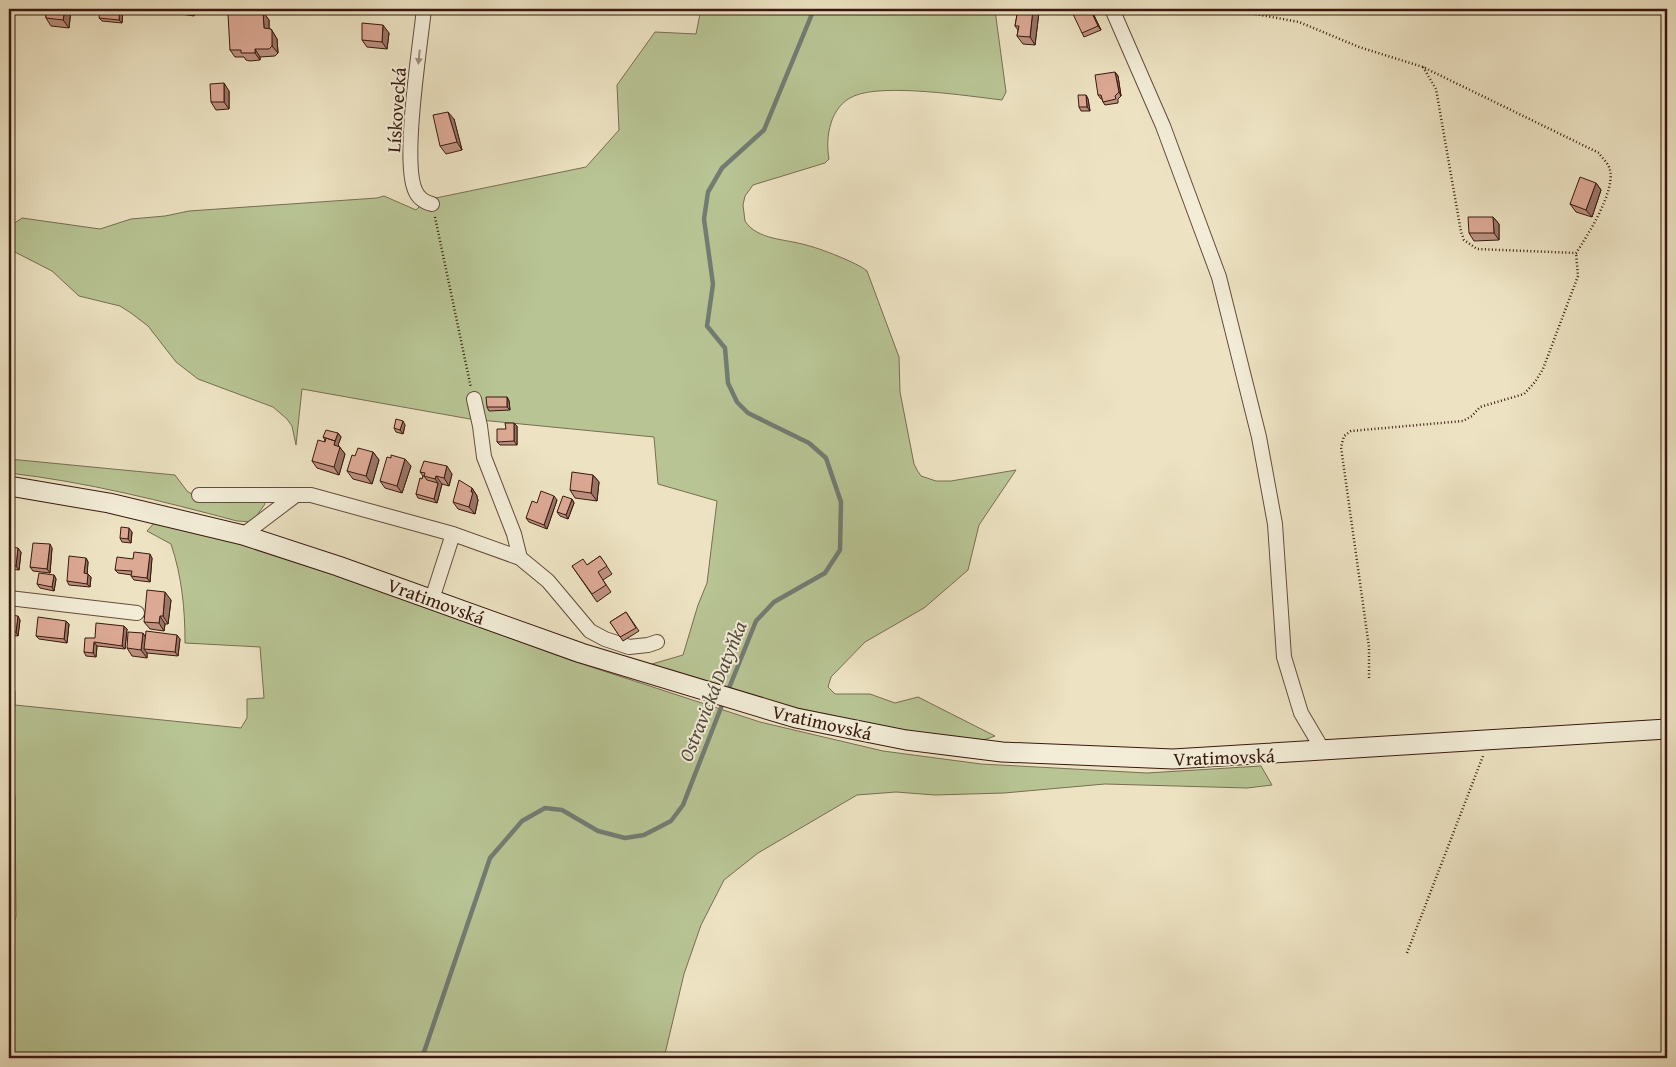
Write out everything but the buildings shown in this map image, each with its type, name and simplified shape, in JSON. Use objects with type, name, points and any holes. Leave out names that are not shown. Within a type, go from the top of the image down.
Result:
[{"type":"main road","name":"Vratimovská","points":[[9,486],[127,507],[243,535],[432,599],[580,653],[786,715],[906,740],[1002,752],[1094,758],[1173,759],[1324,752],[1667,729]]},
{"type":"street","name":"Lískovecká","points":[[424,9],[410,158],[415,191],[425,202],[432,204]]},
{"type":"street","points":[[1112,9],[1163,126],[1219,277],[1259,437],[1275,524],[1284,657],[1301,713],[1324,752]]},
{"type":"street","points":[[474,399],[484,457],[514,534],[520,558]]},
{"type":"street","points":[[243,535],[296,495]]},
{"type":"street","points":[[199,496],[311,495],[453,534],[520,558],[548,581],[590,631],[605,639],[629,647],[657,642]]},
{"type":"street","points":[[432,599],[453,534]]},
{"type":"street","points":[[9,598],[137,612]]},
{"type":"path","points":[[1228,9],[1299,22],[1359,47],[1423,67],[1599,153],[1610,168],[1610,184],[1591,230],[1576,253],[1578,276],[1543,369],[1524,394],[1480,406],[1472,416],[1463,421],[1351,430],[1344,436],[1341,447],[1369,648],[1369,678]]},
{"type":"path","points":[[1423,67],[1436,88],[1461,232],[1464,240],[1477,249],[1576,253]]},
{"type":"path","points":[[432,204],[474,399]]},
{"type":"path","points":[[1407,953],[1489,741]]},
{"type":"green space","points":[[701,9],[995,10],[1006,92],[1002,100],[905,90],[868,92],[854,96],[839,107],[834,115],[829,132],[829,159],[825,163],[753,185],[745,196],[743,205],[745,221],[757,232],[772,238],[820,249],[867,271],[899,357],[900,392],[914,464],[921,476],[936,481],[951,481],[1016,470],[979,525],[968,570],[924,608],[865,642],[831,677],[828,687],[835,694],[870,694],[895,703],[918,697],[995,736],[978,742],[887,727],[797,708],[645,666],[683,655],[698,605],[707,583],[717,501],[658,484],[654,437],[470,419],[302,389],[296,445],[292,426],[273,407],[198,379],[176,362],[148,326],[131,313],[120,306],[79,296],[52,271],[9,249],[9,227],[22,218],[100,229],[131,219],[165,216],[189,211],[384,196],[416,210],[426,200],[586,167],[619,130],[617,85],[655,32],[696,34]]},
{"type":"green space","points":[[9,459],[175,475],[187,491],[195,496],[263,500],[265,504],[252,522],[237,521],[96,487],[9,473]]},
{"type":"green space","points":[[155,522],[240,544],[327,572],[570,660],[760,722],[883,751],[981,764],[1147,773],[1261,766],[1272,785],[1247,788],[1105,784],[1004,793],[935,795],[896,792],[857,795],[758,853],[724,880],[701,925],[684,974],[664,1058],[9,1058],[9,935],[16,917],[15,796],[9,795],[9,690],[15,691],[15,705],[241,728],[247,718],[247,699],[264,698],[260,647],[185,643],[183,605],[178,569],[171,544],[147,531]]},
{"type":"waterway","name":"Ostravická Datyňka","points":[[727,693],[756,621],[774,602],[825,573],[840,550],[841,502],[826,458],[809,443],[748,413],[737,402],[728,383],[725,348],[707,326],[713,284],[704,219],[708,192],[722,168],[764,130],[814,9]]},
{"type":"waterway","name":"Ostravická Datyňka","points":[[422,1058],[490,858],[522,821],[545,808],[562,810],[598,831],[625,838],[644,835],[671,821],[683,805],[724,700]]}]
